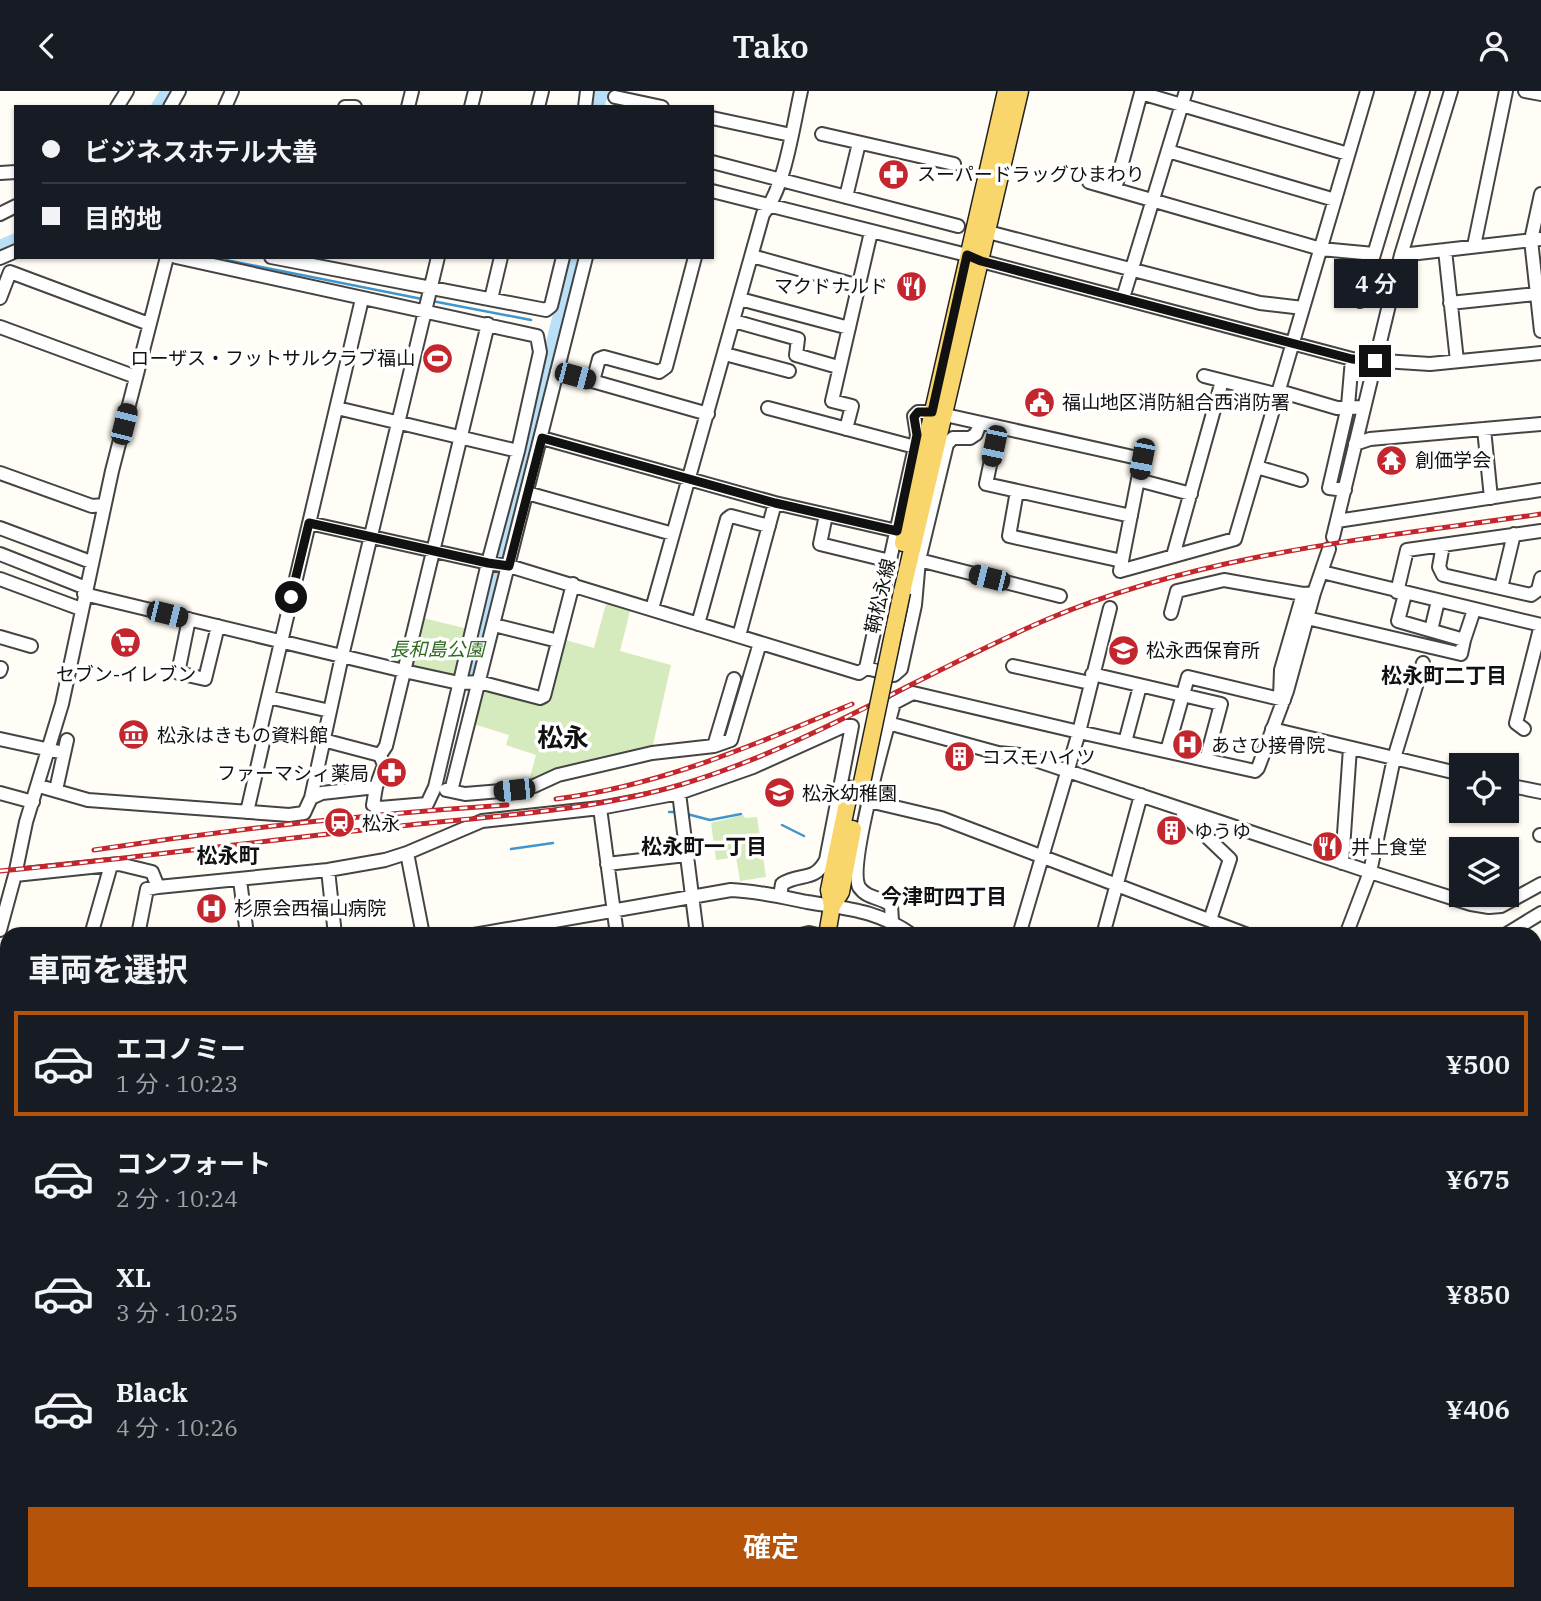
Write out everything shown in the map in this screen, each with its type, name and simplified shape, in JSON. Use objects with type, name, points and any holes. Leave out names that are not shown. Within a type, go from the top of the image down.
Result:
[{"type":"main road","name":"鞆松永線","points":[[828,927],[832,906],[841,892],[897,591],[974,258],[1006,91]]},
{"type":"main road","name":"鞆松永線","points":[[974,258],[988,232],[1020,91]]},
{"type":"street","points":[[652,610],[763,214],[770,206],[780,180],[799,91]]},
{"type":"street","points":[[1123,298],[1186,91]]},
{"type":"street","points":[[309,523],[509,566],[859,673],[866,668],[897,531],[915,447],[917,435],[914,417],[918,412],[939,414],[1142,459],[1120,571],[1236,539],[1367,91]]},
{"type":"street","points":[[1360,301],[1423,91]]},
{"type":"street","points":[[1282,699],[1282,670],[1308,593],[1322,572],[1331,543],[1401,255],[1451,91]]},
{"type":"street","points":[[1474,246],[1506,91]]},
{"type":"street","points":[[1525,91],[1540,93]]},
{"type":"street","points":[[1115,189],[1142,93],[1348,154]]},
{"type":"street","points":[[614,98],[651,105]]},
{"type":"street","points":[[714,118],[791,135]]},
{"type":"street","points":[[822,134],[954,164]]},
{"type":"street","points":[[846,197],[859,143]]},
{"type":"street","points":[[1168,151],[1335,199]]},
{"type":"street","points":[[714,163],[958,226]]},
{"type":"street","points":[[1089,182],[1321,249],[1374,254]]},
{"type":"street","points":[[714,192],[974,258],[1352,359],[1430,364],[1541,353]]},
{"type":"street","points":[[1541,194],[1536,239],[1536,294],[1541,331]]},
{"type":"street","points":[[846,429],[852,406],[832,401],[871,232]]},
{"type":"street","points":[[988,232],[1260,303],[1303,308]]},
{"type":"street","points":[[1401,255],[1536,239]]},
{"type":"street","points":[[1445,250],[1457,361]]},
{"type":"street","points":[[752,256],[859,286]]},
{"type":"street","points":[[1,927],[26,823],[62,704],[104,505],[166,259]]},
{"type":"street","points":[[287,259],[312,262],[429,299],[488,324],[531,333],[537,336],[540,344],[518,451],[488,563],[435,787],[427,804],[380,808],[373,805],[384,765],[380,755]]},
{"type":"street","points":[[39,786],[88,800],[289,815],[304,813],[311,798],[342,656],[438,259]]},
{"type":"street","points":[[491,299],[501,259]]},
{"type":"street","points":[[210,261],[362,299],[491,299],[546,310],[551,306],[563,259]]},
{"type":"street","points":[[451,792],[585,259]]},
{"type":"street","points":[[593,381],[599,359],[604,357],[659,372],[666,367],[694,259]]},
{"type":"street","points":[[0,299],[10,272],[149,324]]},
{"type":"street","points":[[1450,303],[1536,294]]},
{"type":"street","points":[[247,812],[264,738],[260,731],[362,299]]},
{"type":"street","points":[[740,299],[849,328]]},
{"type":"street","points":[[734,321],[799,339],[796,355],[838,367]]},
{"type":"street","points":[[380,755],[386,746],[488,324]]},
{"type":"street","points":[[0,327],[136,377]]},
{"type":"street","points":[[724,354],[789,372]]},
{"type":"street","points":[[1345,490],[1329,488],[1348,407],[1352,359]]},
{"type":"street","points":[[556,371],[708,414]]},
{"type":"street","points":[[1204,376],[1286,393],[1337,408],[1363,407]]},
{"type":"street","points":[[1173,556],[1222,381]]},
{"type":"street","points":[[337,408],[518,451]]},
{"type":"street","points":[[768,408],[915,447]]},
{"type":"street","points":[[866,668],[894,675],[901,669],[916,600],[919,560],[947,444],[953,437],[970,438],[976,434],[980,423]]},
{"type":"street","points":[[1356,444],[1370,439],[1541,424]]},
{"type":"street","points":[[998,427],[986,484],[1131,516]]},
{"type":"street","points":[[1484,429],[1492,498]]},
{"type":"street","points":[[542,438],[775,503],[897,531]]},
{"type":"street","points":[[1257,467],[1301,480]]},
{"type":"street","points":[[0,473],[92,506],[104,505]]},
{"type":"street","points":[[1138,480],[1191,494]]},
{"type":"street","points":[[1017,491],[1009,536],[1122,561]]},
{"type":"street","points":[[1337,521],[1541,491]]},
{"type":"street","points":[[527,493],[673,534]]},
{"type":"street","points":[[739,636],[775,503]]},
{"type":"street","points":[[826,515],[820,544],[890,561]]},
{"type":"street","points":[[698,624],[727,519],[731,516],[769,526]]},
{"type":"street","points":[[0,528],[91,562]]},
{"type":"street","points":[[1464,640],[1398,621],[1407,550],[1541,531]]},
{"type":"street","points":[[1501,588],[1514,534]]},
{"type":"street","points":[[1443,545],[1439,567],[1443,575],[1531,595],[1538,590],[1541,578]]},
{"type":"street","points":[[0,554],[85,591],[218,627],[404,671],[459,683],[480,682],[540,698],[544,696],[573,584]]},
{"type":"street","points":[[919,560],[1060,596]]},
{"type":"street","points":[[1322,572],[1541,625],[1536,665],[1516,723],[1524,729]]},
{"type":"street","points":[[0,579],[81,609]]},
{"type":"street","points":[[1171,613],[1177,591],[1224,580],[1308,593]]},
{"type":"street","points":[[892,921],[891,905],[864,892],[855,875],[859,794],[887,729],[894,703],[913,693],[1255,771],[1272,729],[1307,618],[1308,593]]},
{"type":"street","points":[[1431,630],[1438,601]]},
{"type":"street","points":[[1021,927],[1069,771],[1110,608]]},
{"type":"street","points":[[1307,618],[1461,654],[1474,610]]},
{"type":"street","points":[[189,619],[178,673],[205,679],[218,627]]},
{"type":"street","points":[[494,625],[558,641]]},
{"type":"street","points":[[0,636],[31,646]]},
{"type":"street","points":[[435,787],[451,792],[514,790],[534,786],[558,775],[652,753],[714,746],[731,740],[760,643]]},
{"type":"street","points":[[1349,927],[1370,872],[1394,758],[1423,663]]},
{"type":"street","points":[[1013,666],[1140,685],[1221,704],[1206,761]]},
{"type":"street","points":[[1167,751],[1188,677],[1282,699]]},
{"type":"street","points":[[714,746],[734,679]]},
{"type":"street","points":[[1125,742],[1140,685]]},
{"type":"street","points":[[268,697],[330,711]]},
{"type":"street","points":[[140,927],[147,889],[328,870],[385,860],[482,821],[600,809],[679,793],[753,767],[844,726],[887,729],[998,753],[1020,755],[1342,863],[1489,907],[1501,906],[1541,884]]},
{"type":"street","points":[[779,896],[782,884],[787,880],[819,872],[826,860],[852,726]]},
{"type":"street","points":[[1272,729],[1449,771]]},
{"type":"street","points":[[0,739],[49,751],[65,747],[56,790]]},
{"type":"street","points":[[323,740],[380,755]]},
{"type":"street","points":[[1342,863],[1350,748]]},
{"type":"street","points":[[311,798],[322,793],[376,787]]},
{"type":"street","points":[[1519,787],[1541,792]]},
{"type":"street","points":[[0,793],[33,802]]},
{"type":"street","points":[[679,793],[696,927]]},
{"type":"street","points":[[859,794],[941,818],[1228,927]]},
{"type":"street","points":[[1105,927],[1141,795]]},
{"type":"street","points":[[600,809],[616,927]]},
{"type":"street","points":[[1184,810],[1184,814],[1230,859],[1210,920]]},
{"type":"street","points":[[407,853],[421,927]]},
{"type":"street","points":[[607,864],[686,855]]},
{"type":"street","points":[[15,875],[119,864],[152,872],[158,887]]},
{"type":"street","points":[[93,927],[111,865]]},
{"type":"street","points":[[328,870],[334,927]]},
{"type":"street","points":[[240,880],[246,927]]},
{"type":"street","points":[[520,927],[731,890],[832,906],[892,921],[901,927]]},
{"type":"street","points":[[1518,927],[1541,913]]},
{"type":"green space","points":[[607,600],[631,607],[620,651],[671,665],[652,749],[528,785],[536,755],[506,745],[509,735],[473,724],[483,688],[546,703],[562,639],[594,648]]},
{"type":"green space","name":"長和島公園","points":[[419,617],[468,629],[456,680],[407,670]]},
{"type":"green space","points":[[743,815],[745,818],[757,817],[766,877],[740,881],[736,857],[716,860],[711,823]]},
{"type":"waterway","points":[[159,105],[168,91]]},
{"type":"waterway","points":[[598,105],[602,91]]},
{"type":"waterway","points":[[0,247],[14,241]]},
{"type":"waterway","points":[[473,671],[574,259]]},
{"type":"waterway","points":[[226,260],[422,299]]},
{"type":"waterway","points":[[432,301],[531,320]]},
{"type":"waterway","points":[[669,812],[679,812]]},
{"type":"waterway","points":[[687,814],[710,820],[741,814]]},
{"type":"waterway","points":[[782,825],[804,836]]},
{"type":"waterway","points":[[511,849],[553,843]]},
{"type":"railway","points":[[0,871],[538,812],[647,793],[731,768],[777,749],[1003,639],[1107,597],[1168,578],[1291,551],[1541,514]]},
{"type":"railway","points":[[556,799],[594,793],[670,774],[744,748],[852,704]]},
{"type":"railway","points":[[94,850],[300,823],[507,805]]},
{"type":"place","name":"スーパードラッグひまわり","points":[[894,174]]},
{"type":"place","name":"マクドナルド","points":[[911,286]]},
{"type":"place","name":"ローザス・フットサルクラブ福山","points":[[438,358]]},
{"type":"place","name":"福山地区消防組合西消防署","points":[[1039,402]]},
{"type":"place","name":"創価学会","points":[[1392,460]]},
{"type":"place","name":"セブン-イレブン","points":[[126,643]]},
{"type":"place","name":"松永西保育所","points":[[1123,650]]},
{"type":"place","name":"松永はきもの資料館","points":[[134,735]]},
{"type":"place","name":"あさひ接骨院","points":[[1188,745]]},
{"type":"place","name":"コスモハイツ","points":[[959,757]]},
{"type":"place","name":"ファーマシィ薬局","points":[[392,773]]},
{"type":"place","name":"松永幼稚園","points":[[779,793]]},
{"type":"place","name":"松永","points":[[339,823]]},
{"type":"place","name":"ゆうゆ","points":[[1171,831]]},
{"type":"place","name":"井上食堂","points":[[1328,847]]},
{"type":"place","name":"杉原会西福山病院","points":[[211,908]]},
{"type":"district","name":"松永町二丁目","points":[[1444,676]]},
{"type":"district","name":"松永","points":[[563,738]]},
{"type":"district","name":"松永町一丁目","points":[[704,847]]},
{"type":"district","name":"松永町","points":[[228,856]]},
{"type":"district","name":"今津町四丁目","points":[[944,897]]},
{"type":"route","points":[[291,597],[309,523],[509,566],[542,438],[775,503],[897,531],[917,435],[914,417],[918,412],[932,412],[967,255],[981,261],[1352,359],[1375,361]]}]
